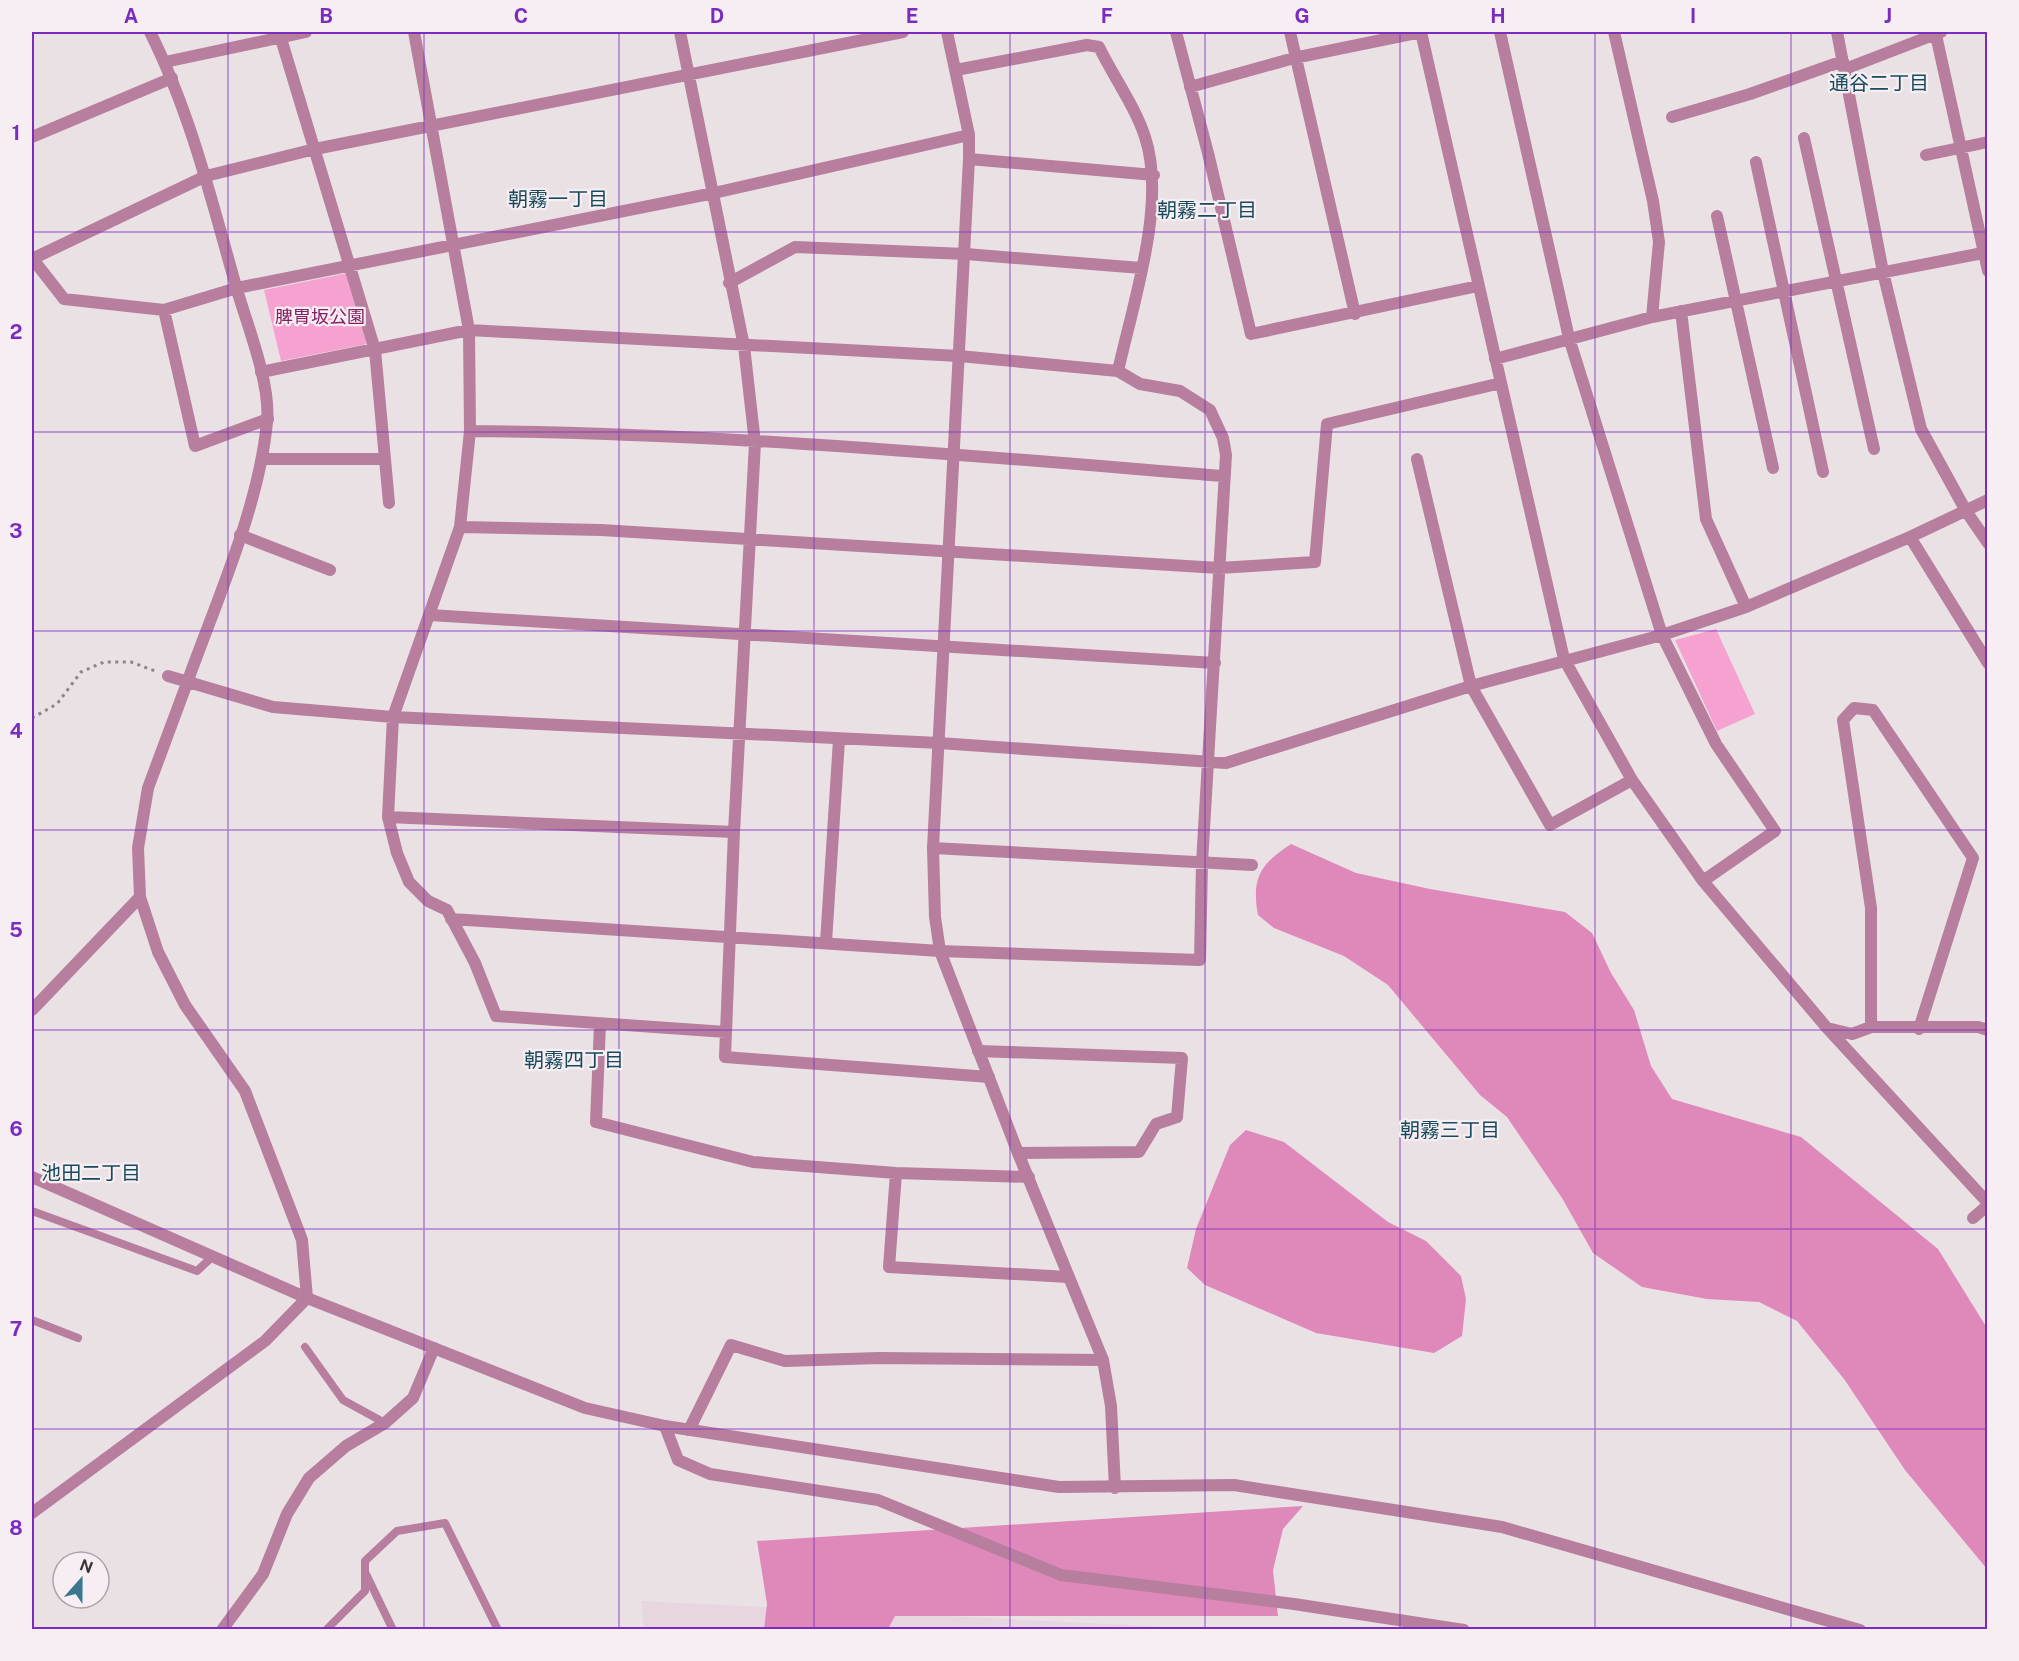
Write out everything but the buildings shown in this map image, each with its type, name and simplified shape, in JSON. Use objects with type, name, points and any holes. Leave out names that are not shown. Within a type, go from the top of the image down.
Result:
[{"type":"street","points":[[32,1513],[265,1341],[307,1298],[302,1240],[245,1091],[185,1005],[158,952],[140,897],[138,848],[148,788],[240,535],[262,459],[267,419],[261,372],[206,176],[172,78],[150,32]]},
{"type":"street","points":[[165,62],[280,34],[306,32]]},
{"type":"street","points":[[414,32],[469,330],[470,431],[460,527],[393,717],[388,817],[397,854],[409,882],[428,901],[447,910],[475,963],[496,1017],[726,1032]]},
{"type":"street","points":[[680,32],[714,193],[729,283],[744,346],[755,443],[738,734],[726,1057],[989,1077]]},
{"type":"street","points":[[903,32],[315,149],[206,176],[32,258],[64,299],[164,310],[237,288],[714,193],[969,135]]},
{"type":"street","points":[[947,32],[969,135],[969,159],[966,254],[933,848],[935,917],[940,951],[1018,1153],[1103,1360],[1111,1406],[1115,1488]]},
{"type":"street","points":[[1176,32],[1251,334],[1355,314],[1478,286]]},
{"type":"street","points":[[1290,32],[1294,58],[1355,314]]},
{"type":"street","points":[[1190,87],[1294,58],[1421,32],[1564,659],[1632,780],[1703,881],[1827,1028],[1988,1204],[1974,1218]]},
{"type":"street","points":[[1500,32],[1569,338],[1662,635],[1716,744],[1775,831],[1703,881]]},
{"type":"street","points":[[1614,32],[1653,201],[1659,242],[1652,317]]},
{"type":"street","points":[[1837,32],[1883,272],[1922,429],[1966,511],[1988,543]]},
{"type":"street","points":[[1672,117],[1844,65],[1939,33],[1988,271]]},
{"type":"street","points":[[280,34],[375,350],[389,503]]},
{"type":"street","points":[[956,70],[1087,45],[1099,47],[1144,136],[1154,175],[1150,230],[1119,371]]},
{"type":"street","points":[[32,137],[172,78]]},
{"type":"street","points":[[1804,138],[1874,449]]},
{"type":"street","points":[[1926,155],[1988,142]]},
{"type":"street","points":[[969,159],[1154,175]]},
{"type":"street","points":[[1756,162],[1823,472]]},
{"type":"street","points":[[1717,216],[1773,468]]},
{"type":"street","points":[[729,283],[795,247],[966,254],[1141,268]]},
{"type":"street","points":[[1495,359],[1652,317],[1986,253]]},
{"type":"street","points":[[164,310],[195,446],[267,419]]},
{"type":"street","points":[[1681,311],[1706,519],[1746,607]]},
{"type":"street","points":[[261,372],[469,330],[959,356],[1119,371],[1140,384],[1180,391],[1210,410],[1223,438],[1226,455],[1202,863],[1200,960],[940,951],[731,935],[451,919]]},
{"type":"street","points":[[460,527],[601,530],[1219,568],[1315,562],[1327,424],[1501,383]]},
{"type":"street","points":[[470,431],[605,432],[954,454],[1224,476]]},
{"type":"street","points":[[262,459],[385,459]]},
{"type":"street","points":[[1417,459],[1471,686],[1550,825],[1632,780]]},
{"type":"street","points":[[168,676],[273,707],[393,717],[939,743],[1226,763],[1471,686],[1564,659],[1662,635],[1746,607],[1910,537],[1988,500]]},
{"type":"street","points":[[240,535],[330,570]]},
{"type":"street","points":[[1910,537],[1988,663]]},
{"type":"street","points":[[430,615],[1215,663]]},
{"type":"street","points":[[1871,1027],[1871,908],[1843,720],[1854,708],[1873,710],[1973,858],[1919,1029]]},
{"type":"street","points":[[826,942],[839,740]]},
{"type":"street","points":[[388,817],[734,832]]},
{"type":"street","points":[[933,848],[1252,865]]},
{"type":"street","points":[[32,1010],[140,897]]},
{"type":"street","points":[[600,1024],[596,1122],[753,1162],[896,1173],[1029,1177]]},
{"type":"street","points":[[1827,1028],[1852,1034],[1871,1027],[1919,1029],[1978,1027],[1988,1030]]},
{"type":"street","points":[[978,1051],[1182,1058],[1177,1117],[1156,1124],[1139,1152],[1018,1153]]},
{"type":"street","points":[[896,1173],[889,1268],[1068,1277]]},
{"type":"street","points":[[32,1177],[307,1298],[585,1408],[665,1426],[1059,1487],[1234,1485],[1502,1527],[1860,1629]]},
{"type":"street","points":[[689,1430],[731,1345],[784,1361],[879,1358],[1103,1360]]},
{"type":"street","points":[[222,1629],[263,1574],[286,1514],[309,1478],[346,1446],[385,1423],[413,1398],[434,1348]]},
{"type":"street","points":[[665,1426],[678,1460],[710,1473],[878,1500],[1061,1575],[1294,1604],[1464,1629]]},
{"type":"lane","points":[[32,1211],[197,1272],[212,1257]]},
{"type":"lane","points":[[32,1320],[78,1338]]},
{"type":"lane","points":[[305,1347],[343,1400],[385,1423]]},
{"type":"lane","points":[[326,1629],[364,1591],[364,1561],[397,1532],[445,1523],[498,1629]]},
{"type":"lane","points":[[365,1572],[393,1629]]},
{"type":"path","points":[[32,718],[57,704],[81,672],[104,662],[131,662],[168,676]]},
{"type":"shaded area","points":[[1291,844],[1356,873],[1430,889],[1565,912],[1592,933],[1611,973],[1634,1010],[1651,1066],[1672,1099],[1801,1137],[1938,1249],[1987,1328],[1987,1569],[1905,1470],[1844,1379],[1797,1321],[1759,1302],[1707,1299],[1642,1287],[1593,1253],[1562,1198],[1507,1117],[1480,1095],[1388,985],[1344,956],[1274,928],[1258,915],[1257,881],[1272,858]]},
{"type":"shaded area","points":[[1246,1130],[1284,1142],[1388,1222],[1426,1241],[1461,1276],[1466,1299],[1462,1336],[1434,1353],[1316,1333],[1205,1285],[1187,1268],[1196,1229],[1230,1145]]},
{"type":"shaded area","points":[[1303,1506],[1283,1529],[1273,1570],[1278,1616],[895,1616],[888,1629],[764,1629],[767,1604],[757,1541]]},
{"type":"shaded area","points":[[641,1601],[1210,1629],[644,1629]]},
{"type":"green space","name":"脾胃坂公園","points":[[348,273],[367,344],[281,361],[264,290]]},
{"type":"green space","points":[[1716,629],[1755,714],[1717,731],[1675,640]]},
{"type":"district","name":"通谷二丁目","points":[[1879,83]]},
{"type":"district","name":"朝霧一丁目","points":[[558,199]]},
{"type":"district","name":"朝霧二丁目","points":[[1207,210]]},
{"type":"district","name":"朝霧四丁目","points":[[574,1060]]},
{"type":"district","name":"朝霧三丁目","points":[[1450,1130]]},
{"type":"district","name":"池田二丁目","points":[[91,1173]]}]
